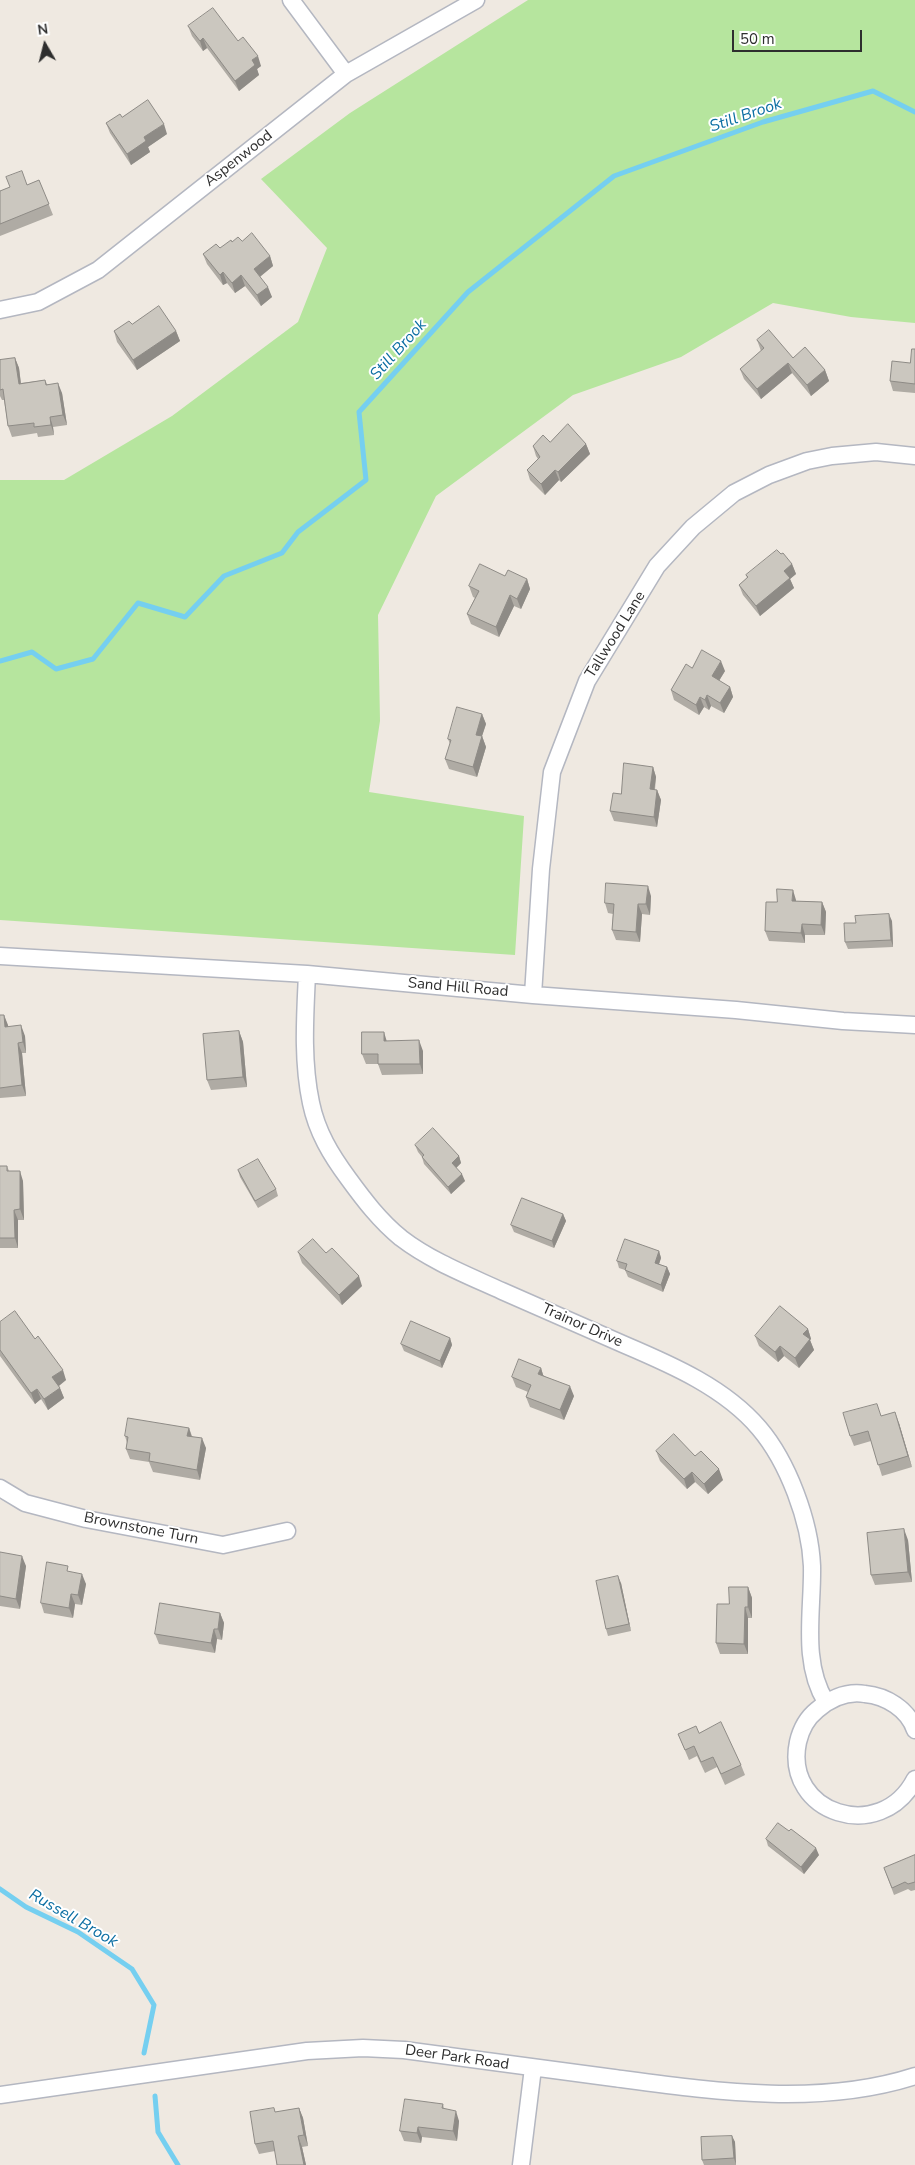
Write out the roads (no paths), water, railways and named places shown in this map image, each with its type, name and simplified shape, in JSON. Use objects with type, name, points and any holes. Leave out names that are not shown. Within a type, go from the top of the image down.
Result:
[{"type":"street","points":[[291,0],[346,74]]},
{"type":"street","name":"Aspenwood","points":[[0,310],[38,302],[98,270],[346,74],[476,0]]},
{"type":"street","name":"Tallwood Lane","points":[[533,995],[541,869],[552,772],[587,681],[657,566],[693,527],[734,493],[769,475],[807,460],[832,456],[876,452],[915,456]]},
{"type":"street","name":"Sand Hill Road","points":[[0,956],[307,974],[533,995],[915,1025]]},
{"type":"street","name":"Trainor Drive","points":[[307,974],[304,1036],[311,1102],[319,1130],[329,1152],[369,1208],[400,1237],[435,1261],[657,1359],[707,1386],[740,1408],[760,1430],[796,1492],[807,1531],[812,1564],[810,1625],[814,1669],[817,1687],[826,1702]]},
{"type":"street","name":"Brownstone Turn","points":[[0,1488],[25,1504],[86,1519],[223,1545],[287,1531]]},
{"type":"street","points":[[915,1730],[904,1712],[891,1702],[875,1695],[850,1694],[826,1702],[811,1715],[800,1732],[796,1751],[798,1771],[806,1789],[820,1804],[838,1813],[857,1817],[877,1814],[895,1805],[909,1791],[915,1779]]},
{"type":"street","name":"Deer Park Road","points":[[0,2095],[307,2050],[363,2048],[404,2050],[665,2085],[784,2094],[837,2092],[874,2087],[915,2076]]},
{"type":"street","points":[[521,2165],[533,2068]]},
{"type":"waterway","name":"Still Brook","points":[[0,661],[32,652],[56,669],[93,659],[138,603],[185,617],[224,576],[282,553],[298,532],[366,480],[359,412],[468,292],[614,176],[763,122],[873,91],[915,112]]},
{"type":"waterway","name":"Russell Brook","points":[[0,1889],[26,1907],[78,1932],[132,1969],[154,2005],[144,2053]]},
{"type":"waterway","name":"Russell Brook","points":[[155,2096],[158,2132],[178,2165]]}]
